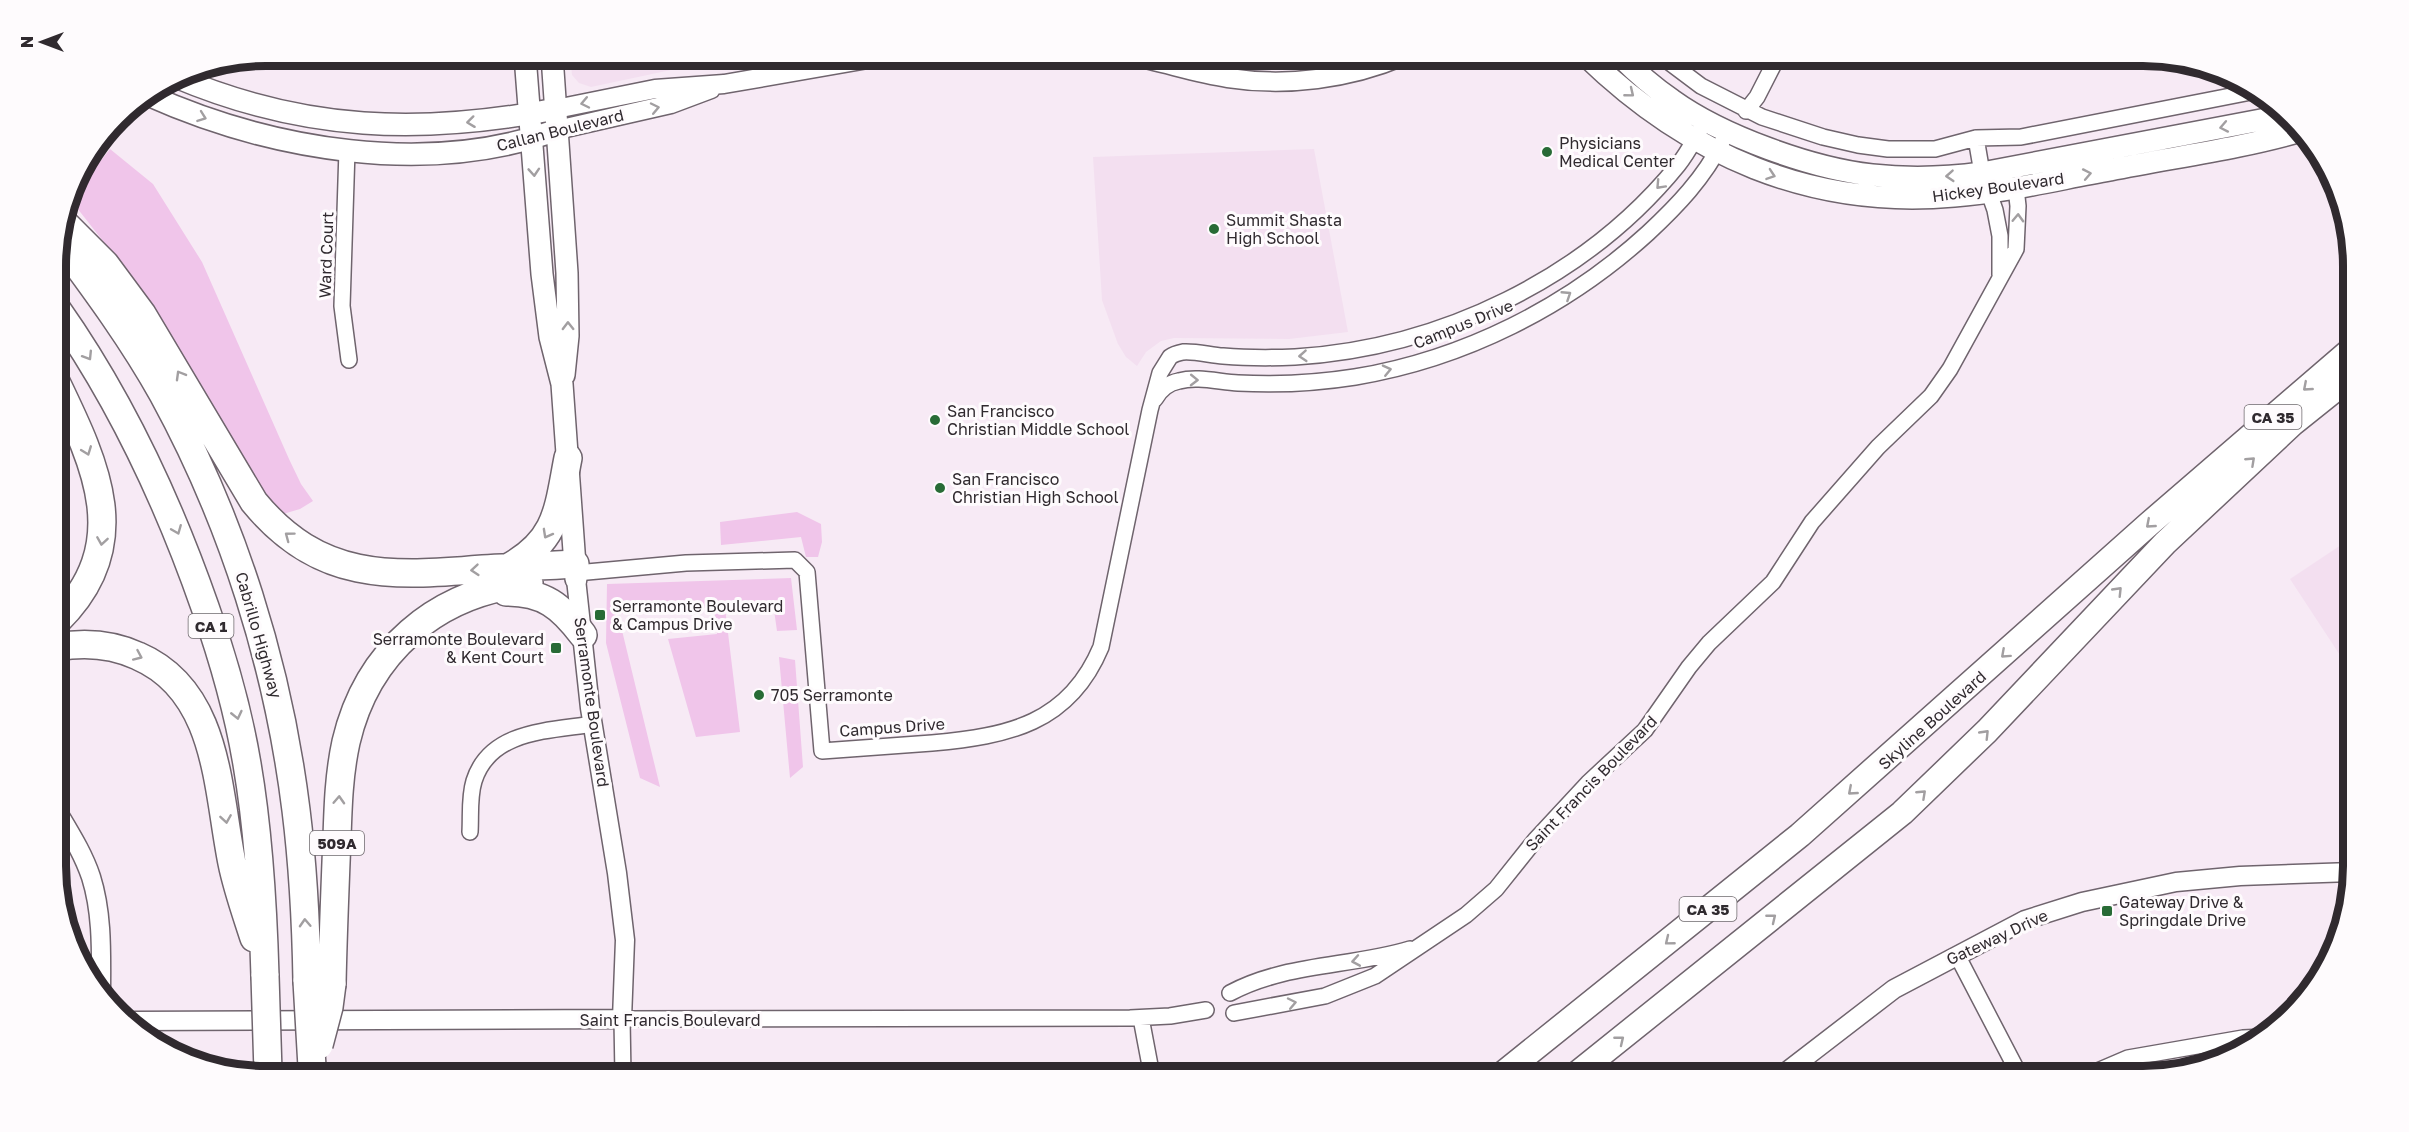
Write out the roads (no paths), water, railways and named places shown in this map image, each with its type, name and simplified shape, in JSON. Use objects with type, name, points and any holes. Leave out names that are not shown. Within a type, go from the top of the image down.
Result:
[{"type":"highway","points":[[69,232],[82,254],[120,282],[174,363],[246,491],[263,513],[284,533],[322,557],[369,572],[418,575],[509,567],[576,572]]},
{"type":"highway","name":"Cabrillo Highway","points":[[67,245],[82,254],[162,393],[204,478],[239,565],[274,686],[292,778],[302,872],[320,983]]},
{"type":"highway","name":"CA 1","points":[[66,323],[109,390],[151,472],[187,557],[221,654],[242,734],[252,794],[259,856],[268,1066]]},
{"type":"highway","points":[[66,404],[89,456],[104,512],[100,552],[88,580],[66,610]]},
{"type":"highway","points":[[509,567],[531,554],[546,538],[556,514],[567,458]]},
{"type":"highway","name":"509A","points":[[314,1066],[323,1033],[320,983],[344,754],[353,718],[371,679],[392,650],[417,626],[472,594],[495,587],[576,572]]},
{"type":"highway","name":"509A","points":[[450,606],[496,593],[518,592],[537,595],[558,607],[583,635]]},
{"type":"highway","points":[[66,606],[78,596]]},
{"type":"highway","points":[[66,647],[119,649],[153,663],[182,689],[197,711],[213,756],[236,879],[265,976]]},
{"type":"main road","name":"Serramonte Boulevard","points":[[526,66],[542,274],[550,337],[562,384],[576,572]]},
{"type":"main road","name":"Serramonte Boulevard","points":[[553,66],[568,315],[567,354],[562,384]]},
{"type":"main road","name":"Hickey Boulevard","points":[[1598,66],[1652,110],[1695,139],[1717,152],[1770,176],[1838,191],[1922,198],[2276,117]]},
{"type":"main road","name":"Hickey Boulevard","points":[[1632,66],[1672,100],[1707,120],[1796,157],[1856,173],[1985,183],[2016,188],[2291,133]]},
{"type":"main road","name":"Callan Boulevard","points":[[189,82],[223,96],[271,109],[319,119],[366,124],[450,124],[529,114],[556,119]]},
{"type":"main road","name":"Callan Boulevard","points":[[157,99],[244,131],[292,142],[347,150],[390,153],[495,147],[531,139],[556,119]]},
{"type":"main road","name":"Skyline Boulevard","points":[[1512,1066],[1800,835],[2149,524],[2343,358]]},
{"type":"main road","name":"CA 35","points":[[1586,1066],[1902,813],[1987,731],[2165,543],[2292,424],[2343,383]]},
{"type":"street","name":"Callan Boulevard","points":[[556,119],[671,104],[724,84],[828,66]]},
{"type":"street","points":[[1174,66],[1222,77],[1276,81],[1313,79],[1348,73],[1371,66]]},
{"type":"street","points":[[1674,66],[1701,86],[1746,111],[1808,133],[1873,147],[1935,149],[1976,138],[2021,137],[2243,93]]},
{"type":"street","points":[[1746,111],[1757,97],[1773,66]]},
{"type":"street","name":"Campus Drive","points":[[576,572],[686,563],[795,560],[807,572],[822,751],[971,739],[1004,732],[1041,718],[1062,704],[1083,680],[1097,656],[1103,638],[1150,410],[1162,367],[1175,354],[1186,352],[1224,357],[1276,358],[1348,351],[1439,328],[1503,302],[1560,269],[1609,233],[1666,178],[1683,158],[1707,120]]},
{"type":"street","name":"Campus Drive","points":[[1150,410],[1159,392],[1178,381],[1192,379],[1277,384],[1353,377],[1428,359],[1498,332],[1555,303],[1626,252],[1685,196],[1706,172],[1728,130]]},
{"type":"street","name":"Saint Francis Boulevard","points":[[1976,138],[1985,183],[1995,210],[2000,236],[2000,276]]},
{"type":"street","name":"Ward Court","points":[[347,150],[342,306],[349,360]]},
{"type":"street","name":"Saint Francis Boulevard","points":[[1234,1013],[1295,1003],[1354,985],[1394,965],[1466,915],[1496,889],[1536,839],[1594,777],[1645,730],[1689,667],[1709,643],[1773,582],[1812,522],[1878,447],[1931,396],[1950,369],[2016,249],[2018,206],[2016,188]]},
{"type":"street","name":"Serramonte Boulevard","points":[[576,572],[593,724],[617,873],[625,940],[622,1019]]},
{"type":"street","points":[[471,832],[474,780],[483,762],[497,747],[519,736],[593,724]]},
{"type":"street","points":[[66,831],[90,875],[98,906],[100,978]]},
{"type":"street","name":"Gateway Drive","points":[[1794,1066],[1894,989],[2025,920],[2113,894],[2207,878],[2343,872]]},
{"type":"street","name":"Saint Francis Boulevard","points":[[1230,993],[1263,978],[1387,956],[1410,949],[1432,938]]},
{"type":"street","points":[[1957,955],[2015,1066]]},
{"type":"street","name":"Saint Francis Boulevard","points":[[140,1021],[1141,1018],[1206,1010]]},
{"type":"street","points":[[1141,1018],[1150,1066]]},
{"type":"street","points":[[622,1019],[623,1066]]},
{"type":"street","points":[[2109,1066],[2128,1058],[2243,1038]]},
{"type":"place","name":"Physicians Medical Center","points":[[1547,152]]},
{"type":"place","name":"Summit Shasta High School","points":[[1214,229]]},
{"type":"place","name":"San Francisco Christian Middle School","points":[[935,420]]},
{"type":"place","name":"San Francisco Christian High School","points":[[940,488]]},
{"type":"place","name":"Serramonte Boulevard & Campus Drive","points":[[600,615]]},
{"type":"place","name":"Serramonte Boulevard & Kent Court","points":[[556,648]]},
{"type":"place","name":"705 Serramonte","points":[[759,695]]},
{"type":"place","name":"Gateway Drive & Springdale Drive","points":[[2107,911]]}]
